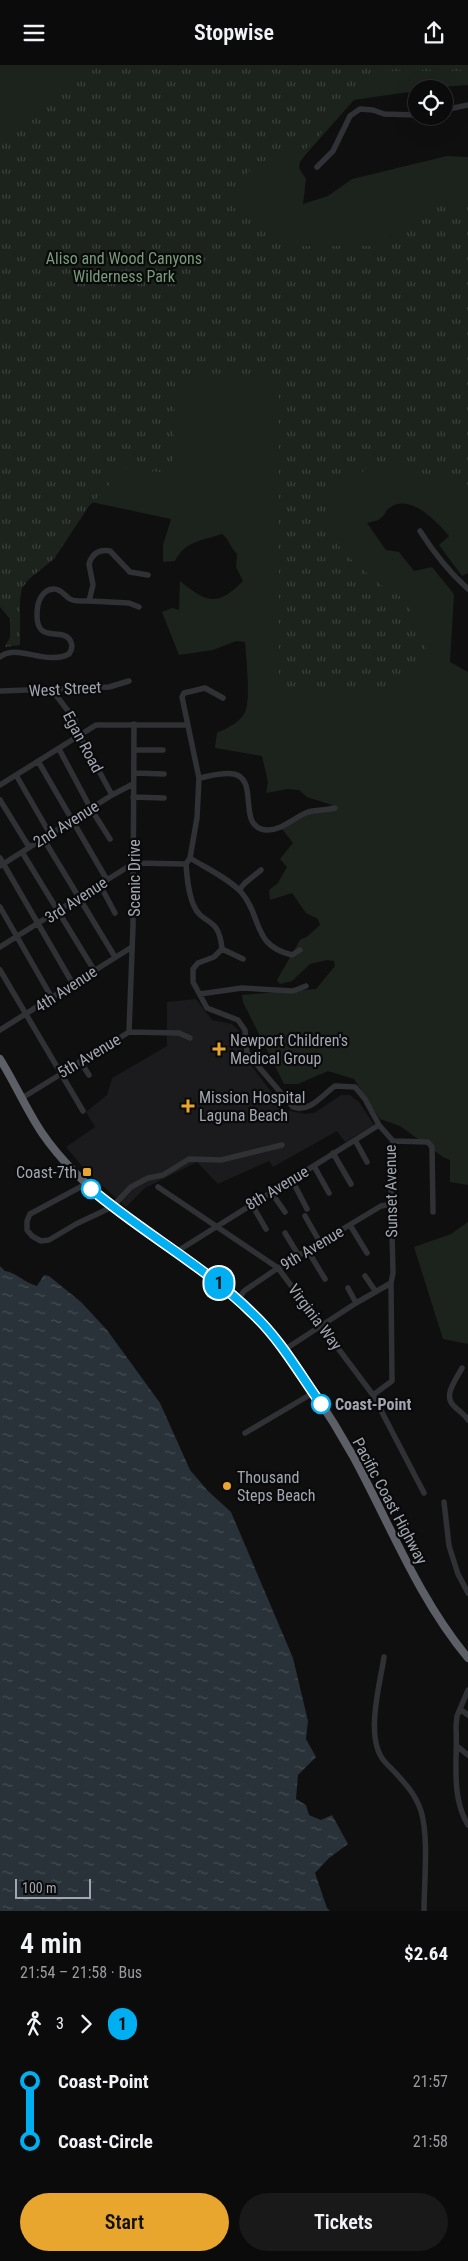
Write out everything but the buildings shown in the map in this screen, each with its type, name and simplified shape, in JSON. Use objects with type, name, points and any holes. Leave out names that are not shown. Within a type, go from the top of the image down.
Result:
[{"type":"highway","name":"Pacific Coast Highway","points":[[0,1059],[50,1144],[86,1184],[112,1207],[212,1277],[267,1329],[284,1350],[352,1456],[431,1605],[468,1658]]},
{"type":"street","points":[[453,108],[468,105]]},
{"type":"street","points":[[317,167],[334,151],[350,116],[360,109],[374,110],[384,114],[408,115]]},
{"type":"street","points":[[420,531],[435,554],[468,589]]},
{"type":"street","points":[[89,601],[93,585],[89,564],[92,557],[99,552],[105,550],[112,552],[132,573],[148,575]]},
{"type":"street","points":[[0,647],[2,655],[18,652],[43,658],[67,655],[72,648],[69,639],[45,632],[39,625],[38,611],[41,597],[47,590],[55,589],[71,599],[129,603],[139,607]]},
{"type":"street","name":"West Street","points":[[0,691],[109,687],[129,681]]},
{"type":"street","points":[[222,949],[218,930],[194,907],[186,863],[190,858],[197,818],[199,778],[187,725],[188,716],[183,702],[184,693],[205,688],[223,698]]},
{"type":"street","name":"Egan Road","points":[[52,690],[75,720],[80,736],[112,795]]},
{"type":"street","name":"Scenic Drive","points":[[129,1031],[134,863],[134,724]]},
{"type":"street","points":[[0,785],[96,725],[187,725]]},
{"type":"street","points":[[58,749],[110,839]]},
{"type":"street","points":[[134,750],[163,750]]},
{"type":"street","points":[[38,761],[71,821],[107,880]]},
{"type":"street","points":[[134,773],[164,774]]},
{"type":"street","points":[[199,778],[227,774],[236,775],[242,779],[246,787],[250,819],[258,827],[265,830],[291,823],[311,811],[335,808]]},
{"type":"street","points":[[16,775],[50,834]]},
{"type":"street","name":"2nd Avenue","points":[[1,863],[133,784]]},
{"type":"street","points":[[133,797],[164,798]]},
{"type":"street","points":[[0,800],[29,847]]},
{"type":"street","points":[[44,838],[115,957]]},
{"type":"street","points":[[22,852],[94,970]]},
{"type":"street","points":[[190,858],[239,891],[248,902],[266,942],[282,953],[292,955],[300,950]]},
{"type":"street","points":[[1,863],[39,923],[73,984]]},
{"type":"street","points":[[134,863],[186,863]]},
{"type":"street","name":"3rd Avenue","points":[[0,947],[134,863]]},
{"type":"street","points":[[239,891],[245,883],[261,870]]},
{"type":"street","points":[[100,885],[115,913]]},
{"type":"street","points":[[0,907],[52,998]]},
{"type":"street","name":"4th Avenue","points":[[0,1030],[132,947]]},
{"type":"street","points":[[222,949],[243,959]]},
{"type":"street","points":[[222,949],[214,957],[198,963],[193,969],[193,981],[200,994],[242,988],[293,991],[306,986]]},
{"type":"street","points":[[0,970],[84,1111]]},
{"type":"street","name":"Sunset Avenue","points":[[200,994],[207,1008],[238,1020],[245,1031],[248,1053],[293,1107],[301,1109],[310,1106],[335,1086],[355,1087],[365,1099],[379,1125],[393,1141],[392,1381],[373,1395]]},
{"type":"street","name":"5th Avenue","points":[[22,1097],[129,1031],[179,1033],[190,1038]]},
{"type":"street","points":[[80,1061],[90,1075]]},
{"type":"street","name":"8th Avenue","points":[[176,1251],[379,1125]]},
{"type":"street","points":[[354,1140],[367,1162]]},
{"type":"street","points":[[393,1141],[428,1142],[432,1147],[433,1212]]},
{"type":"street","points":[[86,1184],[30,1214],[27,1221],[27,1230],[32,1236],[41,1241],[49,1240],[76,1224],[112,1207],[131,1187],[148,1178],[163,1175],[189,1159],[221,1160],[282,1145]]},
{"type":"street","points":[[333,1153],[351,1184]]},
{"type":"street","points":[[314,1166],[329,1193]]},
{"type":"street","points":[[292,1178],[307,1209]]},
{"type":"street","name":"Virginia Way","points":[[158,1187],[278,1268],[373,1395],[424,1493]]},
{"type":"street","points":[[271,1192],[285,1212]]},
{"type":"street","points":[[251,1203],[266,1229]]},
{"type":"street","name":"9th Avenue","points":[[238,1300],[244,1291],[308,1251],[338,1229],[350,1225],[381,1206],[392,1203]]},
{"type":"street","points":[[305,1216],[320,1243]]},
{"type":"street","points":[[350,1225],[367,1253]]},
{"type":"street","points":[[285,1233],[300,1256]]},
{"type":"street","points":[[308,1251],[325,1279]]},
{"type":"street","points":[[365,1276],[376,1292]]},
{"type":"street","points":[[284,1350],[321,1324],[391,1283]]},
{"type":"street","points":[[348,1288],[356,1303]]},
{"type":"street","points":[[462,1368],[451,1389],[450,1397],[453,1405],[468,1419]]},
{"type":"street","points":[[245,1433],[313,1393]]},
{"type":"street","points":[[444,1501],[449,1546],[458,1574],[468,1593]]},
{"type":"street","points":[[384,1657],[375,1718],[375,1739],[383,1759],[399,1775],[414,1795],[423,1817],[424,1911]]},
{"type":"street","points":[[468,1690],[460,1709],[456,1726],[458,1747],[457,1795],[462,1814],[468,1825]]},
{"type":"street","points":[[460,1709],[468,1715]]},
{"type":"street","points":[[458,1747],[468,1755]]},
{"type":"shaded area","name":"Mission Hospital Laguna Beach","points":[[196,999],[212,1020],[232,1024],[240,1032],[244,1056],[285,1110],[305,1114],[314,1113],[341,1095],[350,1095],[359,1102],[374,1125],[345,1142],[337,1131],[273,1167],[269,1161],[218,1184],[197,1162],[145,1188],[126,1207],[85,1170],[66,1147],[95,1127],[86,1112],[107,1095],[112,1078],[167,1046],[167,1002]]},
{"type":"green space","points":[[0,65],[468,65],[468,85],[453,86],[453,80],[408,80],[408,92],[354,100],[307,153],[300,162],[299,168],[306,179],[303,204],[328,196],[352,179],[447,156],[468,157],[468,573],[462,576],[439,545],[449,536],[430,517],[413,506],[396,504],[388,509],[380,519],[367,523],[386,550],[399,552],[414,571],[432,567],[454,594],[450,662],[468,672],[468,1185],[450,1182],[450,1160],[400,1126],[380,1119],[354,1079],[328,1071],[298,1084],[284,1084],[243,1002],[242,995],[316,989],[335,966],[334,961],[327,960],[310,964],[292,981],[280,984],[277,980],[300,940],[308,936],[320,925],[318,919],[306,913],[292,893],[270,900],[269,890],[278,883],[287,867],[280,859],[293,843],[279,825],[303,812],[329,810],[332,805],[307,797],[299,790],[288,789],[266,793],[268,782],[262,756],[215,748],[217,733],[240,719],[247,706],[248,678],[245,642],[236,641],[213,650],[179,655],[162,612],[172,608],[179,610],[180,581],[198,594],[213,599],[227,595],[243,581],[236,567],[237,554],[226,538],[222,534],[194,543],[184,549],[175,561],[163,562],[163,545],[171,519],[91,502],[0,596]]},
{"type":"green space","name":"Aliso and Wood Canyons Wilderness Park","points":[[80,65],[468,65],[468,71],[374,71],[363,78],[334,108],[317,141],[305,149],[261,162],[237,181],[234,208],[303,246],[372,246],[423,205],[468,200],[468,501],[445,478],[374,464],[332,492],[328,530],[344,553],[383,587],[406,599],[428,653],[423,669],[403,675],[401,688],[279,689],[279,380],[175,381],[173,473],[115,468],[109,485],[89,506],[54,559],[29,579],[22,588],[20,600],[20,645],[5,647],[10,637],[10,619],[0,607],[0,140],[78,71]]},
{"type":"green space","points":[[468,1222],[468,1344],[443,1339],[414,1247],[451,1234]]},
{"type":"water","points":[[0,1266],[5,1271],[37,1286],[44,1275],[49,1276],[81,1302],[107,1330],[160,1403],[190,1470],[208,1491],[231,1512],[293,1658],[308,1721],[306,1739],[316,1757],[298,1775],[296,1799],[306,1805],[309,1815],[321,1820],[332,1815],[348,1844],[329,1858],[315,1873],[327,1908],[330,1911],[0,1911]]},
{"type":"bus line","name":"1","points":[[91,1189],[137,1226],[212,1277],[254,1314],[284,1350],[321,1404]]},
{"type":"place","name":"Newport Children's Medical Group","points":[[219,1049]]},
{"type":"place","name":"Mission Hospital Laguna Beach","points":[[188,1106]]},
{"type":"place","name":"Coast-7th","points":[[87,1172]]},
{"type":"place","name":"Coast-Point","points":[[321,1404]]},
{"type":"place","name":"Thousand Steps Beach","points":[[227,1486]]}]
